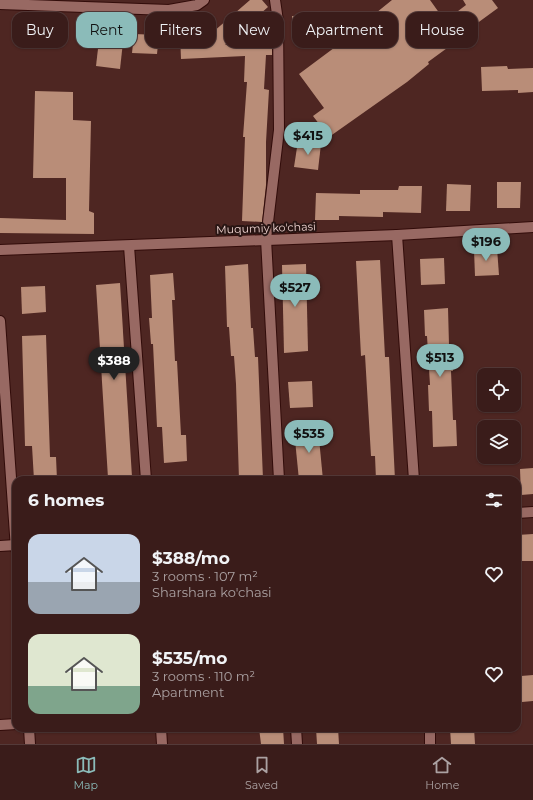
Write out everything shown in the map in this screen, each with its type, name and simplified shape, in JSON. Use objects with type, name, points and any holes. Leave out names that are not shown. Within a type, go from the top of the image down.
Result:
[{"type":"street","points":[[0,4],[169,10],[197,5],[204,0]]},
{"type":"street","points":[[275,0],[278,21],[279,130],[266,240],[279,476]]},
{"type":"street","name":"Muqumiy ko'chasi","points":[[0,250],[398,235],[533,227]]},
{"type":"street","points":[[398,235],[414,476]]},
{"type":"street","points":[[129,246],[146,476]]},
{"type":"street","points":[[0,321],[12,489]]},
{"type":"street","points":[[521,513],[533,512]]},
{"type":"street","points":[[0,546],[12,545]]},
{"type":"street","points":[[0,725],[12,724]]},
{"type":"street","points":[[29,732],[30,744]]},
{"type":"street","points":[[161,732],[162,744]]},
{"type":"street","points":[[296,732],[297,744]]},
{"type":"street","points":[[430,732],[430,744]]},
{"type":"building","points":[[250,0],[262,0],[268,7],[262,12],[236,12]]},
{"type":"building","points":[[392,0],[430,0],[439,12],[406,12],[406,48],[447,48],[428,62],[429,64],[407,82],[329,137],[313,116],[324,108],[299,74],[334,48],[398,48],[398,12],[377,12]]},
{"type":"building","points":[[463,0],[492,0],[498,8],[478,23],[478,12],[457,12],[466,5]]},
{"type":"building","points":[[224,22],[224,48],[272,48],[272,55],[266,55],[264,89],[269,90],[266,142],[266,185],[262,222],[242,221],[245,137],[243,137],[247,82],[244,82],[245,56],[181,59],[181,48],[216,48],[216,29]]},
{"type":"building","points":[[137,34],[145,34],[145,48],[158,48],[157,54],[132,53],[133,48],[137,48]]},
{"type":"building","points":[[98,48],[122,48],[120,69],[96,66]]},
{"type":"building","points":[[507,66],[508,69],[533,68],[533,92],[518,93],[518,90],[482,91],[481,67]]},
{"type":"building","points":[[35,91],[73,92],[73,120],[91,121],[89,211],[94,213],[94,234],[0,233],[0,218],[66,220],[66,178],[33,178]]},
{"type":"building","points":[[298,141],[321,144],[318,170],[294,167]]},
{"type":"building","points":[[497,182],[521,182],[520,208],[497,208]]},
{"type":"building","points":[[447,184],[471,185],[470,211],[446,211]]},
{"type":"building","points":[[399,186],[422,186],[421,213],[383,212],[383,217],[339,216],[339,220],[315,220],[316,193],[360,194],[360,190],[398,190]]},
{"type":"building","points":[[497,248],[499,275],[475,276],[474,250]]},
{"type":"building","points":[[444,258],[445,284],[421,285],[420,259]]},
{"type":"building","points":[[380,260],[385,357],[389,357],[395,476],[376,476],[375,456],[371,456],[365,355],[361,356],[356,261]]},
{"type":"building","points":[[248,264],[251,328],[253,328],[255,357],[258,357],[263,476],[239,476],[236,384],[234,356],[231,356],[229,327],[227,327],[225,266]]},
{"type":"building","points":[[306,264],[308,351],[284,353],[282,265]]},
{"type":"building","points":[[173,273],[175,300],[172,300],[175,361],[177,361],[181,435],[186,435],[187,461],[164,463],[162,427],[157,427],[153,344],[151,344],[149,318],[152,318],[150,275]]},
{"type":"building","points":[[120,283],[132,476],[108,476],[96,285]]},
{"type":"building","points":[[45,286],[46,312],[22,314],[21,287]]},
{"type":"building","points":[[448,308],[449,345],[452,345],[453,371],[451,371],[453,420],[456,420],[457,446],[433,447],[432,411],[429,411],[428,385],[430,385],[424,310]]},
{"type":"building","points":[[46,335],[50,457],[56,457],[57,476],[34,476],[32,446],[25,446],[22,336]]},
{"type":"building","points":[[312,381],[313,407],[290,408],[288,382]]},
{"type":"building","points":[[318,428],[323,476],[299,476],[294,430]]},
{"type":"building","points":[[533,468],[533,494],[521,495],[520,469]]},
{"type":"building","points":[[533,534],[533,561],[521,561],[521,535]]},
{"type":"building","points":[[533,675],[533,701],[522,702],[521,676]]},
{"type":"building","points":[[260,732],[283,732],[284,744],[261,744]]},
{"type":"building","points":[[316,732],[338,732],[339,744],[317,744]]},
{"type":"building","points":[[450,732],[474,732],[475,744],[451,744]]}]
